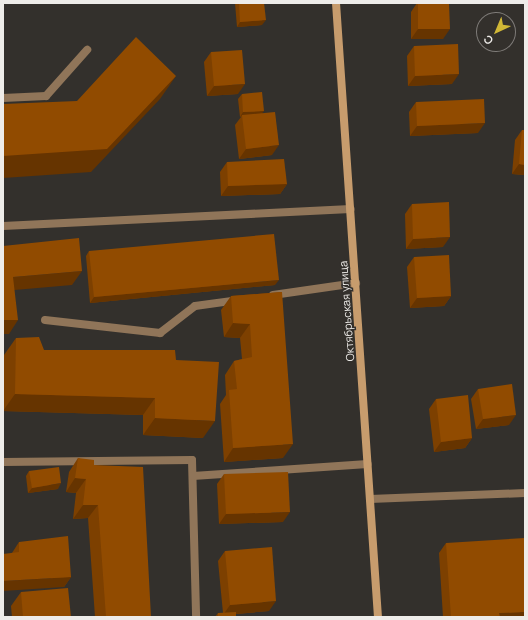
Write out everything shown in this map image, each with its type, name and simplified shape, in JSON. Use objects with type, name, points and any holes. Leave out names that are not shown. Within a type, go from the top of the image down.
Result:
[{"type":"main road","name":"Октябрьская улица","points":[[336,3],[378,617]]},
{"type":"lane","points":[[3,98],[46,96],[87,50]]},
{"type":"lane","points":[[3,226],[351,209]]},
{"type":"lane","points":[[265,296],[356,282]]},
{"type":"lane","points":[[45,320],[160,333],[195,306],[249,298]]},
{"type":"lane","points":[[3,462],[192,460],[196,617]]},
{"type":"lane","points":[[192,476],[368,464]]},
{"type":"lane","points":[[370,499],[525,492]]},
{"type":"building","points":[[239,3],[264,3],[266,20],[240,22]]},
{"type":"building","points":[[418,3],[449,3],[450,29],[418,29]]},
{"type":"building","points":[[136,37],[176,76],[107,149],[3,156],[3,104],[77,101]]},
{"type":"building","points":[[458,44],[459,74],[415,76],[414,46]]},
{"type":"building","points":[[242,50],[245,84],[214,86],[211,52]]},
{"type":"building","points":[[262,92],[264,111],[243,112],[242,94]]},
{"type":"building","points":[[484,99],[485,123],[417,126],[416,102]]},
{"type":"building","points":[[275,112],[279,145],[246,149],[242,115]]},
{"type":"building","points":[[522,130],[525,130],[525,165],[519,164]]},
{"type":"building","points":[[284,159],[287,184],[228,186],[227,162]]},
{"type":"building","points":[[449,202],[450,237],[413,239],[412,204]]},
{"type":"building","points":[[274,234],[279,280],[94,297],[89,251]]},
{"type":"building","points":[[79,238],[82,271],[13,277],[18,320],[3,320],[3,246]]},
{"type":"building","points":[[449,255],[451,296],[417,298],[414,257]]},
{"type":"building","points":[[282,292],[293,444],[233,448],[229,390],[237,389],[234,361],[252,357],[250,324],[233,323],[231,296]]},
{"type":"building","points":[[39,337],[44,350],[175,350],[176,360],[219,362],[215,421],[155,418],[155,398],[15,394],[16,338]]},
{"type":"building","points":[[512,384],[516,415],[483,419],[478,389]]},
{"type":"building","points":[[468,395],[472,438],[441,442],[436,399]]},
{"type":"building","points":[[78,458],[94,460],[94,465],[143,467],[151,617],[106,617],[98,505],[83,505],[86,479],[75,478]]},
{"type":"building","points":[[59,467],[61,483],[32,488],[29,471]]},
{"type":"building","points":[[288,472],[290,512],[226,514],[224,474]]},
{"type":"building","points":[[68,536],[71,577],[3,581],[3,554],[19,552],[19,542]]},
{"type":"building","points":[[525,538],[525,612],[499,613],[500,617],[451,617],[446,543]]},
{"type":"building","points":[[272,547],[276,601],[230,605],[225,551]]},
{"type":"building","points":[[68,588],[71,617],[23,617],[21,592]]},
{"type":"building","points":[[236,612],[236,617],[218,617],[218,613]]}]
